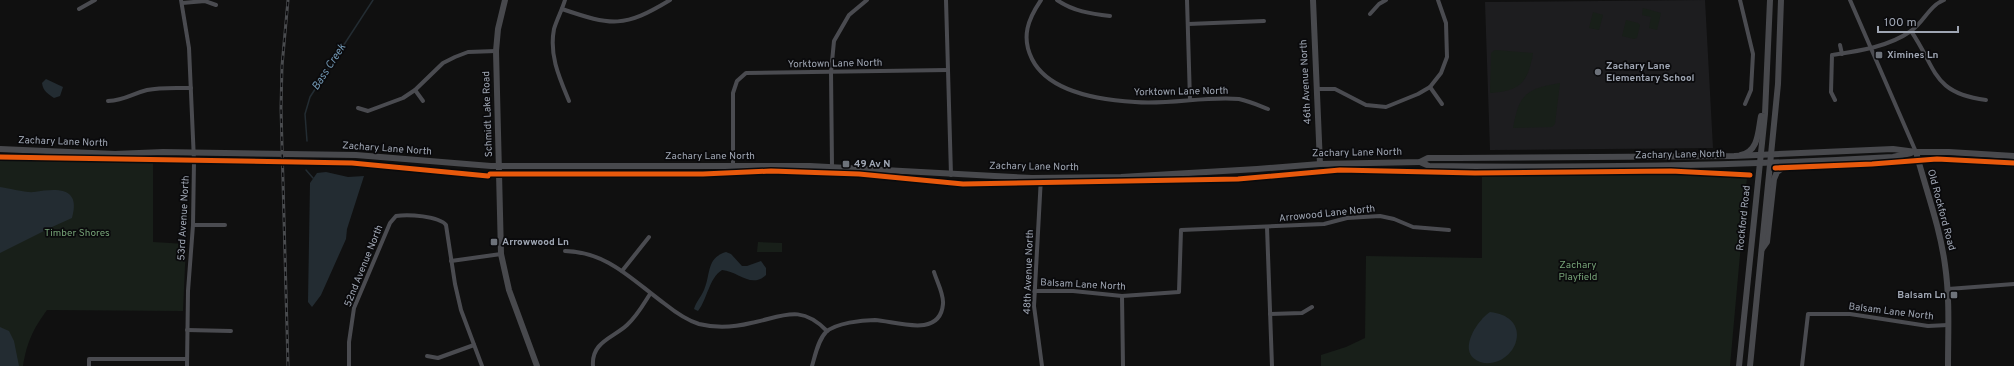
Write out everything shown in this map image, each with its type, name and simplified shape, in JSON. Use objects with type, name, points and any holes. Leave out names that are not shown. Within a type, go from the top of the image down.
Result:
[{"type":"street","points":[[79,9],[95,0]]},
{"type":"street","name":"Schmidt Lake Road","points":[[505,0],[498,29],[496,51],[501,254],[509,290],[537,366]]},
{"type":"street","points":[[565,0],[554,29],[553,53],[559,76],[569,101]]},
{"type":"street","points":[[562,9],[594,20],[616,22],[638,18],[670,0]]},
{"type":"street","points":[[832,167],[830,72],[832,52],[838,32],[849,15],[867,0]]},
{"type":"street","points":[[946,0],[951,175]]},
{"type":"street","name":"Yorktown Lane North","points":[[1041,0],[1030,18],[1027,27],[1027,42],[1035,64],[1049,78],[1067,89],[1108,99],[1139,102],[1240,99],[1268,109]]},
{"type":"street","points":[[1057,0],[1066,6],[1081,11],[1110,16]]},
{"type":"street","points":[[1187,0],[1190,100]]},
{"type":"street","name":"46th Avenue North","points":[[1312,0],[1320,164]]},
{"type":"street","points":[[1370,14],[1379,4],[1386,0]]},
{"type":"street","points":[[1316,89],[1335,89],[1366,105],[1386,107],[1407,99],[1430,87],[1441,73],[1447,57],[1446,23],[1438,0]]},
{"type":"street","points":[[1740,0],[1753,54],[1751,90],[1745,104]]},
{"type":"street","name":"Rockford Road","points":[[1739,366],[1766,95],[1770,0]]},
{"type":"street","name":"Rockford Road","points":[[1750,366],[1778,84],[1781,0]]},
{"type":"street","name":"Old Rockford Road","points":[[1850,0],[1916,152],[1940,240],[1948,289],[1948,366]]},
{"type":"street","points":[[1835,100],[1831,92],[1832,56],[1872,49],[1911,31],[1932,7],[1944,0]]},
{"type":"street","points":[[182,2],[205,1],[216,5]]},
{"type":"street","name":"53rd Avenue North","points":[[182,2],[189,48],[194,152],[193,225],[188,291],[187,366]]},
{"type":"street","points":[[1188,24],[1264,21]]},
{"type":"street","points":[[1911,31],[1940,81],[1956,94],[1968,98],[1986,100]]},
{"type":"street","points":[[1840,45],[1842,54]]},
{"type":"street","points":[[358,108],[368,111],[403,98],[415,90],[444,63],[455,56],[468,52],[496,51]]},
{"type":"street","name":"Yorktown Lane North","points":[[733,166],[733,92],[737,81],[749,72],[948,70]]},
{"type":"street","points":[[1430,87],[1442,104]]},
{"type":"street","points":[[108,101],[121,101],[134,94],[154,89],[191,88]]},
{"type":"street","points":[[415,90],[423,102]]},
{"type":"street","points":[[1734,156],[1745,154],[1757,141],[1766,95]]},
{"type":"street","name":"Zachary Lane North","points":[[0,149],[115,154],[194,152],[356,155],[500,166],[832,167],[951,175],[1040,178],[1121,177],[1320,164],[1420,162],[1429,166],[1495,167],[1759,164],[1893,157],[1916,152]]},
{"type":"street","points":[[1857,150],[1857,159]]},
{"type":"street","name":"Zachary Lane North","points":[[1420,162],[1428,158],[1734,156],[1857,150],[1949,152],[2014,156]]},
{"type":"street","points":[[1761,251],[1767,242],[1774,179],[1780,168],[1791,162]]},
{"type":"street","name":"48th Avenue North","points":[[1040,178],[1034,291],[1035,318],[1042,366]]},
{"type":"street","name":"52nd Avenue North","points":[[349,366],[349,342],[354,308],[390,223],[396,216],[400,215],[439,219],[446,224],[448,229],[451,261]]},
{"type":"street","name":"Arrowood Lane North","points":[[1179,292],[1181,230],[1324,224],[1347,218],[1380,216],[1394,219],[1413,227],[1449,230]]},
{"type":"street","points":[[193,225],[225,225]]},
{"type":"street","points":[[1267,227],[1272,366]]},
{"type":"street","points":[[622,271],[649,237]]},
{"type":"street","points":[[565,251],[587,253],[606,261],[622,271],[650,294],[683,317],[698,323],[711,326],[737,325],[791,314],[813,319],[827,331]]},
{"type":"street","points":[[482,366],[459,303],[451,261],[501,254]]},
{"type":"street","points":[[812,366],[823,336],[827,331],[834,327],[868,320],[908,326],[928,324],[938,317],[943,304],[934,272]]},
{"type":"street","points":[[1948,289],[2014,284]]},
{"type":"street","name":"Balsam Lane North","points":[[1034,291],[1073,291],[1122,296],[1179,292]]},
{"type":"street","points":[[593,366],[594,354],[600,345],[628,324],[650,294]]},
{"type":"street","points":[[1122,296],[1123,366]]},
{"type":"street","points":[[1270,314],[1302,313],[1312,307]]},
{"type":"street","name":"Balsam Lane North","points":[[1802,366],[1808,314],[1850,314],[1922,325],[1948,325]]},
{"type":"street","points":[[187,330],[231,330]]},
{"type":"street","points":[[427,356],[438,358],[474,345]]},
{"type":"street","points":[[89,366],[89,359],[187,359]]},
{"type":"shaded area","name":"Zachary Lane Elementary School","points":[[1705,0],[1713,148],[1490,150],[1485,2]]},
{"type":"shaded area","points":[[46,79],[63,87],[60,96],[54,98],[46,92],[42,83]]},
{"type":"shaded area","points":[[326,172],[348,177],[364,176],[347,229],[346,239],[321,295],[312,307],[308,302],[310,183],[317,173]]},
{"type":"shaded area","points":[[0,187],[31,192],[59,190],[65,192],[70,195],[73,200],[74,208],[72,218],[0,253]]},
{"type":"shaded area","points":[[726,252],[731,254],[742,266],[747,266],[761,261],[766,268],[766,275],[760,279],[750,280],[722,270],[714,278],[698,311],[694,309],[704,290],[712,262],[715,258]]},
{"type":"shaded area","points":[[1490,312],[1504,316],[1513,322],[1517,331],[1516,340],[1512,350],[1505,357],[1496,362],[1484,363],[1475,359],[1470,354],[1469,347],[1470,339],[1474,331],[1484,317]]},
{"type":"shaded area","points":[[0,327],[9,331],[14,341],[19,366],[0,366]]},
{"type":"green space","points":[[1643,8],[1661,13],[1657,30],[1649,28],[1651,17],[1642,15]]},
{"type":"green space","points":[[1593,12],[1603,15],[1599,30],[1589,28]]},
{"type":"green space","points":[[1626,20],[1638,23],[1640,25],[1637,38],[1634,39],[1622,36]]},
{"type":"green space","points":[[1495,50],[1533,53],[1528,72],[1521,84],[1509,90],[1490,93],[1491,53]]},
{"type":"green space","points":[[1560,83],[1555,124],[1552,127],[1513,128],[1518,107],[1526,95],[1540,88]]},
{"type":"green space","name":"Timber Shores","points":[[0,156],[153,157],[153,242],[186,244],[183,311],[47,310],[31,336],[26,350],[23,366],[0,366]]},
{"type":"green space","name":"Zachary Playfield","points":[[1482,174],[1669,174],[1747,177],[1730,366],[1321,366],[1321,355],[1346,347],[1365,338],[1366,256],[1482,258]]},
{"type":"green space","points":[[758,242],[782,243],[782,252],[757,252]]},
{"type":"waterway","name":"Bass Creek","points":[[307,141],[305,114],[310,97],[373,0]]},
{"type":"waterway","name":"Bass Creek","points":[[306,170],[313,178]]},
{"type":"railway","points":[[288,0],[282,66],[281,108],[288,366]]},
{"type":"cycle path","points":[[0,157],[352,163],[488,176]]},
{"type":"cycle path","points":[[1775,168],[1872,164],[1937,159],[2014,163]]},
{"type":"cycle path","points":[[490,174],[703,174],[771,171],[859,174],[963,184],[1238,179],[1340,170],[1475,173],[1671,171],[1750,175]]},
{"type":"place","name":"Ximines Ln","points":[[1879,55]]},
{"type":"place","name":"Zachary Lane Elementary School","points":[[1598,72]]},
{"type":"place","name":"49 Av N","points":[[846,164]]},
{"type":"place","name":"Arrowwood Ln","points":[[494,242]]},
{"type":"place","name":"Balsam Ln","points":[[1954,295]]}]
